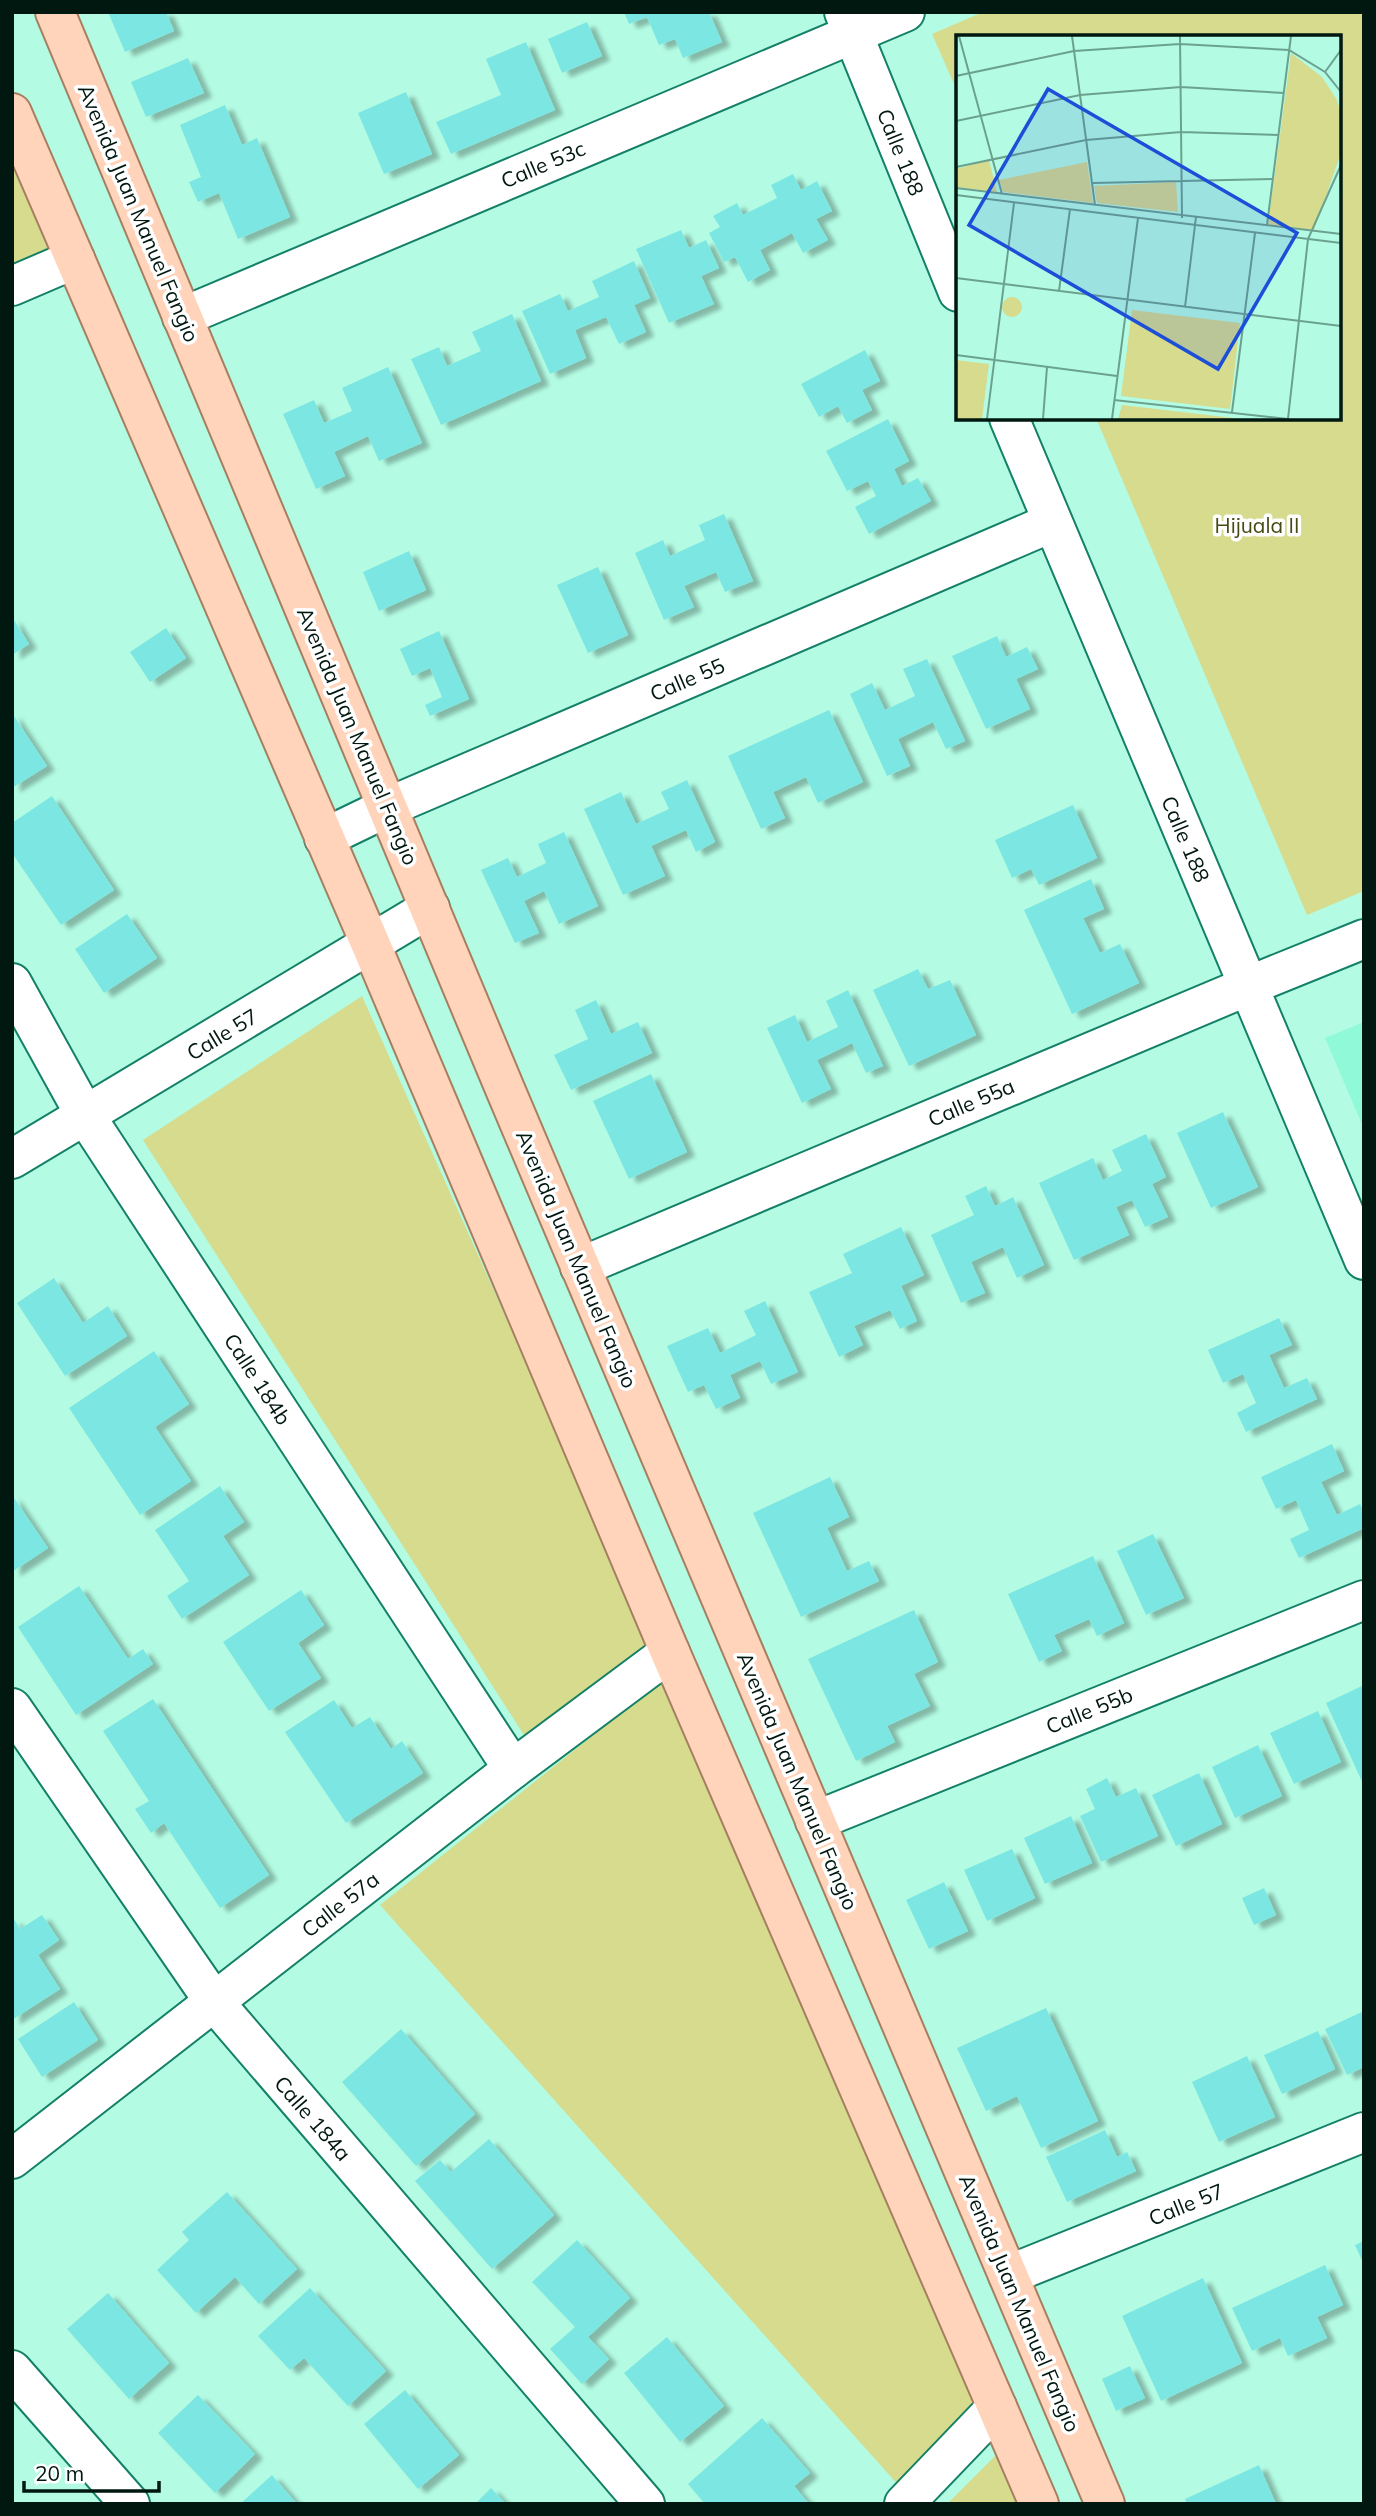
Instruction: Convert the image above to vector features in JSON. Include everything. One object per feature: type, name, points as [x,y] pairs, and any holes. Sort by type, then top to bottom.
[{"type":"main road","name":"Avenida Juan Manuel Fangio","points":[[55,12],[580,1267],[1105,2504]]},
{"type":"main road","points":[[12,113],[371,945],[670,1652],[1039,2504]]},
{"type":"street","name":"Calle 53c","points":[[182,317],[848,23],[905,12]]},
{"type":"street","name":"Calle 188","points":[[848,23],[956,287]]},
{"type":"street","points":[[12,286],[75,259]]},
{"type":"street","name":"Calle 188","points":[[1010,420],[1364,1260]]},
{"type":"street","name":"Calle 55","points":[[324,838],[388,807],[1051,523]]},
{"type":"street","name":"Calle 57","points":[[12,1159],[430,908]]},
{"type":"street","name":"Calle 55a","points":[[580,1267],[1364,939]]},
{"type":"street","name":"Calle 184b","points":[[12,983],[85,1115],[513,1769]]},
{"type":"street","name":"Calle 55b","points":[[815,1821],[1364,1600]]},
{"type":"street","name":"Calle 57a","points":[[12,2159],[513,1769],[670,1652]]},
{"type":"street","name":"Calle 184a","points":[[12,1708],[215,2003],[645,2504]]},
{"type":"street","name":"Calle 57","points":[[1008,2275],[1364,2132]]},
{"type":"street","points":[[12,2370],[130,2504]]},
{"type":"street","points":[[904,2504],[997,2407]]},
{"type":"shaded area","points":[[1364,1022],[1364,1129],[1325,1038]]},
{"type":"green space","name":"Hijuala II","points":[[983,12],[1364,12],[1364,891],[1307,915],[1097,420],[1341,420],[1341,35],[956,35],[956,88],[932,34]]},
{"type":"green space","points":[[12,132],[64,252],[12,274]]},
{"type":"green space","points":[[362,996],[654,1648],[531,1746],[143,1140]]},
{"type":"green space","points":[[666,1677],[980,2404],[900,2487],[380,1905]]},
{"type":"green space","points":[[999,2452],[1021,2504],[947,2504]]},
{"type":"building","points":[[108,12],[166,12],[174,31],[125,52]]},
{"type":"building","points":[[624,12],[709,12],[722,42],[683,58],[675,39],[659,45],[647,17],[629,24]]},
{"type":"building","points":[[587,22],[602,56],[562,73],[548,39]]},
{"type":"building","points":[[526,42],[555,110],[451,154],[436,122],[501,95],[486,59]]},
{"type":"building","points":[[188,58],[204,93],[146,117],[131,82]]},
{"type":"building","points":[[406,92],[432,154],[384,174],[358,113]]},
{"type":"building","points":[[225,105],[242,145],[257,138],[290,217],[238,239],[219,193],[198,202],[189,182],[201,177],[180,125]]},
{"type":"building","points":[[793,174],[801,190],[817,181],[832,211],[816,219],[828,240],[803,253],[792,233],[760,250],[770,270],[748,282],[735,257],[724,262],[709,233],[720,227],[713,216],[737,203],[743,215],[777,198],[771,185]]},
{"type":"building","points":[[681,230],[689,248],[706,240],[719,268],[701,276],[714,304],[669,323],[636,249]]},
{"type":"building","points":[[634,261],[650,298],[634,305],[646,332],[619,344],[606,317],[575,330],[586,358],[550,374],[522,311],[560,294],[568,311],[599,297],[592,281]]},
{"type":"building","points":[[512,314],[541,381],[441,425],[411,359],[439,347],[447,366],[481,351],[472,332]]},
{"type":"building","points":[[865,350],[880,381],[862,390],[872,410],[847,423],[838,406],[819,417],[801,384]]},
{"type":"building","points":[[388,367],[422,443],[379,461],[368,436],[334,452],[345,476],[316,489],[283,414],[314,400],[324,423],[352,411],[342,388]]},
{"type":"building","points":[[888,419],[909,461],[894,469],[902,486],[918,478],[931,501],[869,534],[855,507],[876,496],[868,481],[847,491],[826,451]]},
{"type":"building","points":[[724,514],[753,581],[725,592],[716,572],[684,586],[694,607],[664,620],[635,553],[663,540],[670,556],[705,540],[699,525]]},
{"type":"building","points":[[409,551],[426,590],[379,611],[363,572]]},
{"type":"building","points":[[598,567],[628,635],[588,653],[557,585]]},
{"type":"building","points":[[12,617],[29,644],[12,655]]},
{"type":"building","points":[[166,628],[186,658],[150,682],[130,652]]},
{"type":"building","points":[[439,631],[469,699],[430,716],[425,705],[442,697],[430,668],[412,676],[400,649]]},
{"type":"building","points":[[997,636],[1006,657],[1027,647],[1038,669],[1016,679],[1030,709],[986,729],[952,656]]},
{"type":"building","points":[[927,659],[965,741],[946,749],[933,722],[898,739],[910,766],[887,776],[850,694],[872,683],[885,710],[915,696],[903,669]]},
{"type":"building","points":[[829,710],[863,782],[818,803],[806,777],[773,792],[785,818],[761,829],[728,756]]},
{"type":"building","points":[[12,713],[47,766],[12,788]]},
{"type":"building","points":[[687,780],[715,842],[696,852],[686,830],[651,846],[665,876],[623,895],[584,809],[621,792],[636,824],[669,809],[661,792]]},
{"type":"building","points":[[52,796],[114,890],[61,925],[12,853],[12,823]]},
{"type":"building","points":[[1073,805],[1097,858],[1039,885],[1031,869],[1012,878],[995,840]]},
{"type":"building","points":[[564,832],[598,906],[559,924],[544,891],[524,901],[539,933],[515,943],[481,870],[508,858],[517,877],[546,863],[538,844]]},
{"type":"building","points":[[1091,879],[1104,909],[1083,918],[1100,953],[1120,944],[1139,983],[1072,1014],[1024,910]]},
{"type":"building","points":[[127,914],[157,958],[104,993],[75,949]]},
{"type":"building","points":[[918,969],[928,989],[950,980],[976,1035],[909,1066],[873,990]]},
{"type":"building","points":[[848,990],[883,1066],[866,1073],[852,1043],[817,1060],[831,1089],[802,1103],[767,1028],[795,1015],[807,1042],[838,1027],[826,1001]]},
{"type":"building","points":[[596,1000],[611,1034],[638,1022],[652,1053],[571,1090],[554,1055],[588,1039],[575,1010]]},
{"type":"building","points":[[651,1074],[687,1152],[629,1179],[593,1101]]},
{"type":"building","points":[[1223,1112],[1258,1187],[1211,1208],[1177,1133]]},
{"type":"building","points":[[1146,1134],[1166,1177],[1152,1184],[1168,1217],[1145,1227],[1132,1200],[1116,1207],[1129,1235],[1074,1260],[1039,1183],[1093,1158],[1103,1180],[1122,1171],[1112,1150]]},
{"type":"building","points":[[986,1186],[995,1206],[1013,1197],[1044,1265],[1017,1278],[1003,1247],[971,1262],[985,1293],[961,1303],[931,1235],[974,1215],[965,1196]]},
{"type":"building","points":[[901,1227],[924,1275],[901,1286],[917,1321],[900,1329],[890,1310],[854,1326],[863,1345],[839,1357],[809,1292],[852,1273],[843,1254]]},
{"type":"building","points":[[54,1278],[83,1323],[108,1306],[127,1336],[65,1376],[17,1303]]},
{"type":"building","points":[[765,1301],[798,1372],[771,1384],[760,1361],[730,1375],[740,1398],[716,1409],[704,1385],[688,1392],[667,1346],[708,1328],[720,1353],[756,1335],[744,1311]]},
{"type":"building","points":[[1279,1318],[1292,1345],[1269,1355],[1284,1388],[1307,1378],[1317,1399],[1246,1432],[1237,1413],[1256,1403],[1243,1374],[1223,1383],[1208,1350]]},
{"type":"building","points":[[154,1351],[189,1404],[155,1427],[191,1481],[140,1515],[69,1408]]},
{"type":"building","points":[[1332,1444],[1344,1471],[1321,1482],[1337,1515],[1360,1504],[1364,1512],[1364,1528],[1299,1558],[1290,1539],[1309,1530],[1296,1500],[1276,1509],[1261,1477]]},
{"type":"building","points":[[830,1477],[849,1517],[827,1528],[847,1571],[869,1561],[879,1581],[801,1617],[753,1513]]},
{"type":"building","points":[[220,1486],[244,1522],[223,1536],[249,1575],[182,1619],[167,1596],[189,1581],[155,1530]]},
{"type":"building","points":[[12,1495],[48,1548],[12,1572]]},
{"type":"building","points":[[1153,1534],[1184,1598],[1146,1615],[1117,1551]]},
{"type":"building","points":[[1093,1556],[1124,1623],[1097,1636],[1089,1619],[1054,1635],[1062,1651],[1039,1662],[1008,1594]]},
{"type":"building","points":[[79,1586],[128,1659],[143,1649],[153,1664],[76,1715],[18,1627]]},
{"type":"building","points":[[301,1590],[324,1625],[298,1643],[321,1678],[269,1711],[223,1642]]},
{"type":"building","points":[[914,1610],[938,1662],[914,1674],[930,1706],[887,1726],[895,1742],[856,1761],[808,1659]]},
{"type":"building","points":[[1364,1685],[1364,1786],[1326,1703]]},
{"type":"building","points":[[153,1699],[269,1875],[220,1908],[164,1823],[151,1833],[135,1809],[149,1801],[103,1731]]},
{"type":"building","points":[[334,1700],[352,1728],[370,1717],[391,1749],[402,1741],[423,1773],[346,1823],[285,1732]]},
{"type":"building","points":[[1318,1711],[1341,1762],[1294,1784],[1270,1733]]},
{"type":"building","points":[[1258,1745],[1282,1796],[1235,1818],[1212,1767]]},
{"type":"building","points":[[1199,1773],[1222,1824],[1176,1846],[1152,1795]]},
{"type":"building","points":[[1107,1778],[1116,1797],[1136,1788],[1158,1836],[1101,1862],[1080,1816],[1095,1809],[1086,1789]]},
{"type":"building","points":[[1071,1816],[1092,1863],[1045,1884],[1024,1838]]},
{"type":"building","points":[[1012,1849],[1035,1898],[987,1921],[964,1870]]},
{"type":"building","points":[[944,1882],[968,1931],[929,1949],[906,1900]]},
{"type":"building","points":[[1264,1888],[1276,1915],[1254,1925],[1242,1898]]},
{"type":"building","points":[[42,1915],[59,1940],[38,1955],[60,1989],[12,2020],[12,1920],[14,1919],[20,1929]]},
{"type":"building","points":[[74,2002],[98,2040],[42,2077],[18,2039]]},
{"type":"building","points":[[1046,2008],[1098,2121],[1041,2148],[1017,2096],[986,2111],[957,2048]]},
{"type":"building","points":[[1364,2011],[1364,2067],[1347,2075],[1325,2029]]},
{"type":"building","points":[[401,2029],[475,2114],[416,2166],[342,2082]]},
{"type":"building","points":[[1318,2031],[1335,2069],[1282,2094],[1264,2055]]},
{"type":"building","points":[[1247,2056],[1275,2117],[1219,2142],[1192,2082]]},
{"type":"building","points":[[1105,2130],[1117,2157],[1127,2152],[1136,2171],[1067,2202],[1046,2157]]},
{"type":"building","points":[[489,2139],[554,2215],[492,2269],[415,2181],[440,2160],[451,2172]]},
{"type":"building","points":[[227,2192],[297,2269],[259,2304],[235,2277],[196,2313],[157,2270],[189,2240],[182,2232]]},
{"type":"building","points":[[577,2240],[630,2298],[588,2337],[609,2359],[582,2384],[550,2349],[575,2327],[532,2282]]},
{"type":"building","points":[[1364,2241],[1364,2265],[1355,2245]]},
{"type":"building","points":[[1325,2265],[1343,2305],[1317,2317],[1327,2338],[1288,2356],[1280,2338],[1252,2351],[1232,2308]]},
{"type":"building","points":[[1203,2278],[1242,2363],[1161,2401],[1122,2316]]},
{"type":"building","points":[[310,2288],[386,2371],[348,2406],[304,2358],[290,2370],[258,2336]]},
{"type":"building","points":[[108,2293],[169,2363],[129,2399],[67,2329]]},
{"type":"building","points":[[667,2337],[724,2406],[680,2442],[624,2373]]},
{"type":"building","points":[[1130,2366],[1145,2398],[1116,2411],[1102,2379]]},
{"type":"building","points":[[405,2390],[459,2455],[418,2489],[364,2424]]},
{"type":"building","points":[[198,2395],[255,2454],[215,2493],[158,2433]]},
{"type":"building","points":[[762,2418],[810,2473],[794,2486],[809,2504],[705,2504],[688,2484]]},
{"type":"building","points":[[1259,2465],[1276,2504],[1187,2504],[1185,2499]]},
{"type":"building","points":[[272,2475],[297,2504],[240,2504]]},
{"type":"building","points":[[491,2488],[506,2504],[475,2504]]}]
